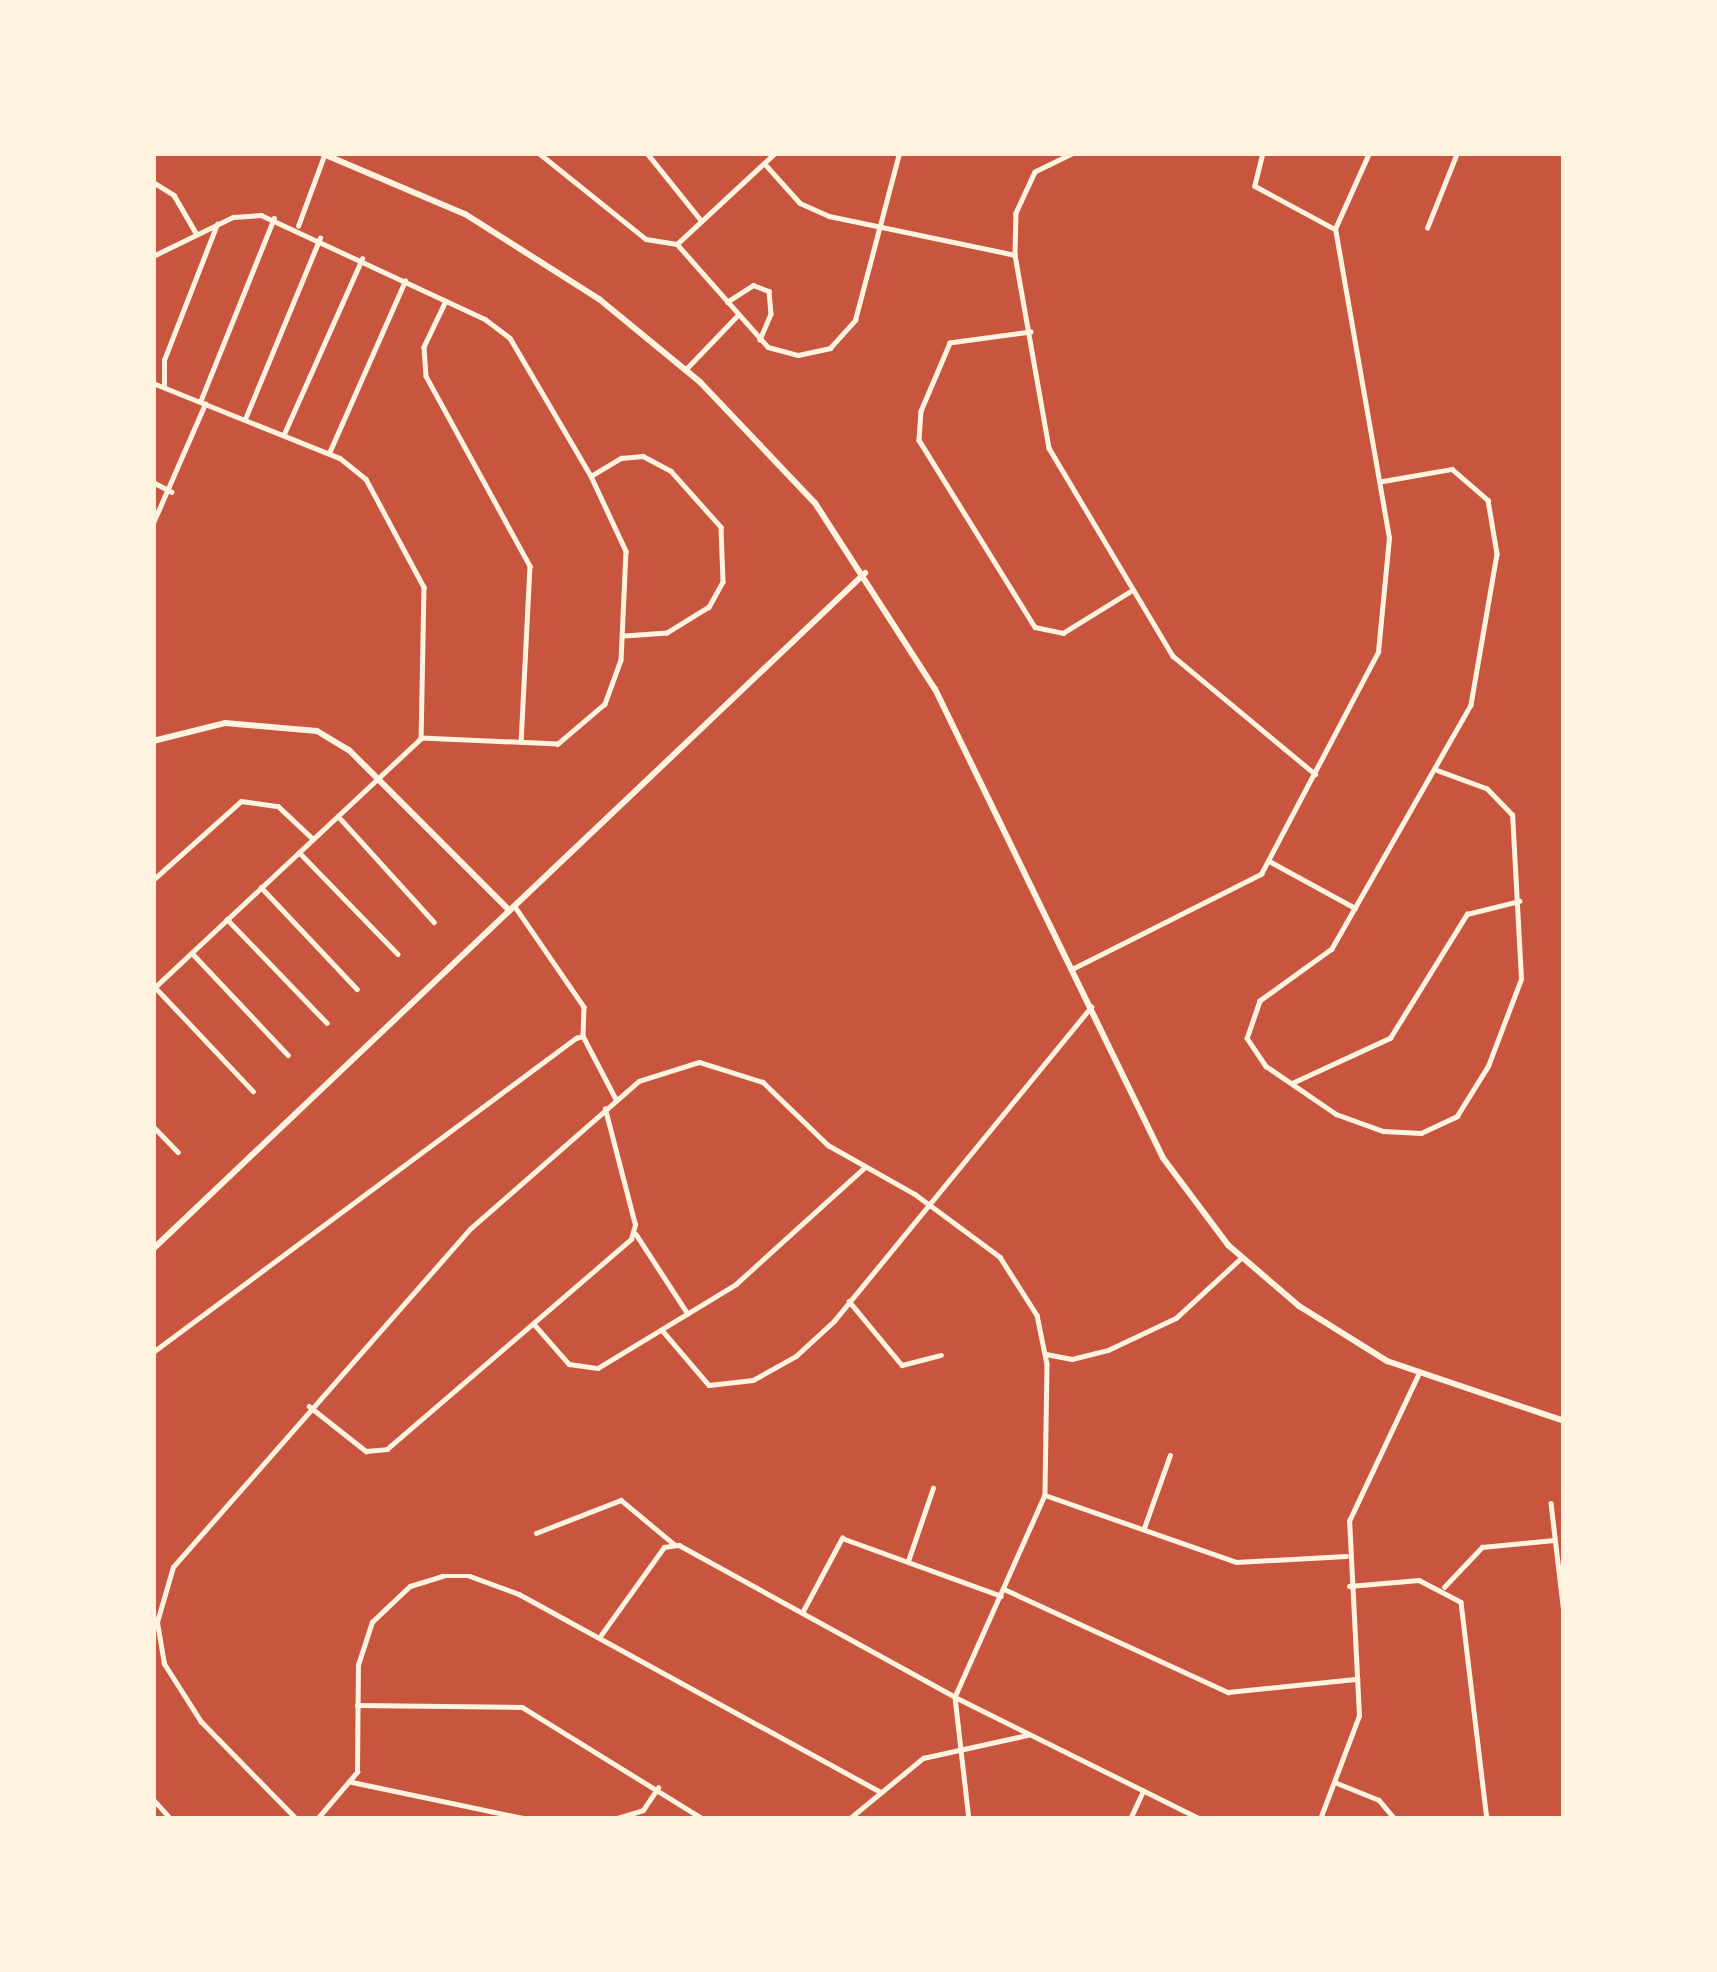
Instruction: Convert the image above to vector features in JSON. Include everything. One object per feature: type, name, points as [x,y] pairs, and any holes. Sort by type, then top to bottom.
[{"type":"street","points":[[539,153],[646,238],[677,244],[760,340],[783,353],[810,353],[844,339],[899,153]]},
{"type":"street","points":[[647,153],[700,219]]},
{"type":"street","points":[[677,244],[775,153]]},
{"type":"street","points":[[1075,153],[1029,178],[1016,212],[1015,255],[1049,448],[1130,591],[1191,675],[1316,774]]},
{"type":"street","points":[[1263,153],[1255,186],[1335,229]]},
{"type":"street","points":[[1072,968],[1229,896],[1271,862],[1384,631],[1390,573],[1383,482],[1335,229],[1370,153]]},
{"type":"street","points":[[1427,229],[1457,153]]},
{"type":"street","points":[[298,227],[323,154],[506,237],[685,370],[782,465],[865,573],[934,689],[1163,1158],[1240,1258],[1346,1339],[1418,1375],[1564,1421]]},
{"type":"street","points":[[765,164],[800,203],[879,231],[1015,255]]},
{"type":"street","points":[[153,182],[174,195],[196,233]]},
{"type":"street","points":[[153,256],[248,213],[298,227],[405,280],[510,338],[591,476],[626,551],[623,637],[613,693],[589,722],[558,744],[421,738]]},
{"type":"street","points":[[153,523],[172,492],[274,218]]},
{"type":"street","points":[[164,387],[164,360],[217,224]]},
{"type":"street","points":[[245,419],[320,238]]},
{"type":"street","points":[[284,434],[362,260]]},
{"type":"street","points":[[328,453],[405,280]]},
{"type":"street","points":[[728,302],[753,285],[769,290],[771,314],[760,340]]},
{"type":"street","points":[[446,301],[424,347],[426,376],[530,566],[520,744]]},
{"type":"street","points":[[685,370],[738,315]]},
{"type":"street","points":[[1031,332],[950,343],[927,392],[919,440],[1035,627],[1063,633],[1130,591]]},
{"type":"street","points":[[153,383],[328,453],[366,479],[424,587],[421,738],[379,783],[313,838],[154,988],[253,1091]]},
{"type":"street","points":[[591,476],[621,458],[644,456],[689,487],[722,526],[723,582],[709,607],[667,633],[623,637]]},
{"type":"street","points":[[1383,482],[1452,469],[1481,488],[1493,520],[1494,583],[1471,705],[1438,771],[1326,956],[1272,989],[1250,1017],[1253,1054],[1365,1127],[1421,1132],[1450,1123],[1513,1008],[1519,846],[1506,805],[1487,789],[1438,771]]},
{"type":"street","points":[[153,482],[172,492]]},
{"type":"street","points":[[153,1249],[865,573]]},
{"type":"street","points":[[153,742],[225,723],[289,723],[336,741],[510,907],[584,1007],[584,1036],[616,1100]]},
{"type":"street","points":[[153,880],[241,801],[278,806],[313,838]]},
{"type":"street","points":[[338,816],[434,922]]},
{"type":"street","points":[[299,852],[398,954]]},
{"type":"street","points":[[1271,862],[1355,908]]},
{"type":"street","points":[[261,887],[356,989]]},
{"type":"street","points":[[1292,1083],[1390,1038],[1467,914],[1519,901]]},
{"type":"street","points":[[227,919],[328,1023]]},
{"type":"street","points":[[192,953],[288,1055]]},
{"type":"street","points":[[662,1330],[696,1376],[723,1386],[796,1356],[849,1301],[1091,1007]]},
{"type":"street","points":[[153,1352],[584,1036]]},
{"type":"street","points":[[296,1819],[174,1684],[157,1622],[187,1545],[459,1239],[605,1109],[662,1070],[727,1065],[763,1082],[827,1145],[926,1202],[1015,1273],[1046,1354],[1046,1495],[955,1697],[955,1747],[969,1819]]},
{"type":"street","points":[[605,1109],[634,1232],[688,1314]]},
{"type":"street","points":[[153,1126],[178,1152]]},
{"type":"street","points":[[534,1324],[569,1364],[587,1371],[736,1284],[864,1168]]},
{"type":"street","points":[[309,1406],[378,1453],[534,1324],[634,1232]]},
{"type":"street","points":[[1046,1354],[1072,1359],[1108,1350],[1176,1318],[1240,1258]]},
{"type":"street","points":[[849,1301],[900,1364],[941,1355]]},
{"type":"street","points":[[1320,1819],[1358,1727],[1346,1556],[1364,1480],[1418,1375]]},
{"type":"street","points":[[1144,1528],[1170,1455]]},
{"type":"street","points":[[908,1561],[933,1488]]},
{"type":"street","points":[[1046,1495],[1236,1562],[1346,1556]]},
{"type":"street","points":[[536,1533],[621,1500],[674,1544],[955,1697],[1201,1819]]},
{"type":"street","points":[[1551,1503],[1564,1614]]},
{"type":"street","points":[[802,1611],[842,1538],[1002,1592],[1228,1692],[1358,1679]]},
{"type":"street","points":[[1444,1587],[1482,1546],[1553,1540]]},
{"type":"street","points":[[601,1635],[674,1544]]},
{"type":"street","points":[[1349,1586],[1419,1580],[1444,1587],[1464,1611],[1487,1819]]},
{"type":"street","points":[[317,1819],[352,1782],[360,1651],[372,1622],[423,1581],[488,1581],[601,1635],[880,1792]]},
{"type":"street","points":[[357,1705],[522,1707],[703,1819]]},
{"type":"street","points":[[849,1819],[923,1758],[955,1747],[1034,1735]]},
{"type":"street","points":[[352,1782],[526,1819]]},
{"type":"street","points":[[1337,1783],[1379,1800],[1395,1819]]},
{"type":"street","points":[[614,1819],[643,1810],[658,1788]]},
{"type":"street","points":[[1130,1819],[1143,1790]]},
{"type":"street","points":[[153,1799],[171,1819]]}]
